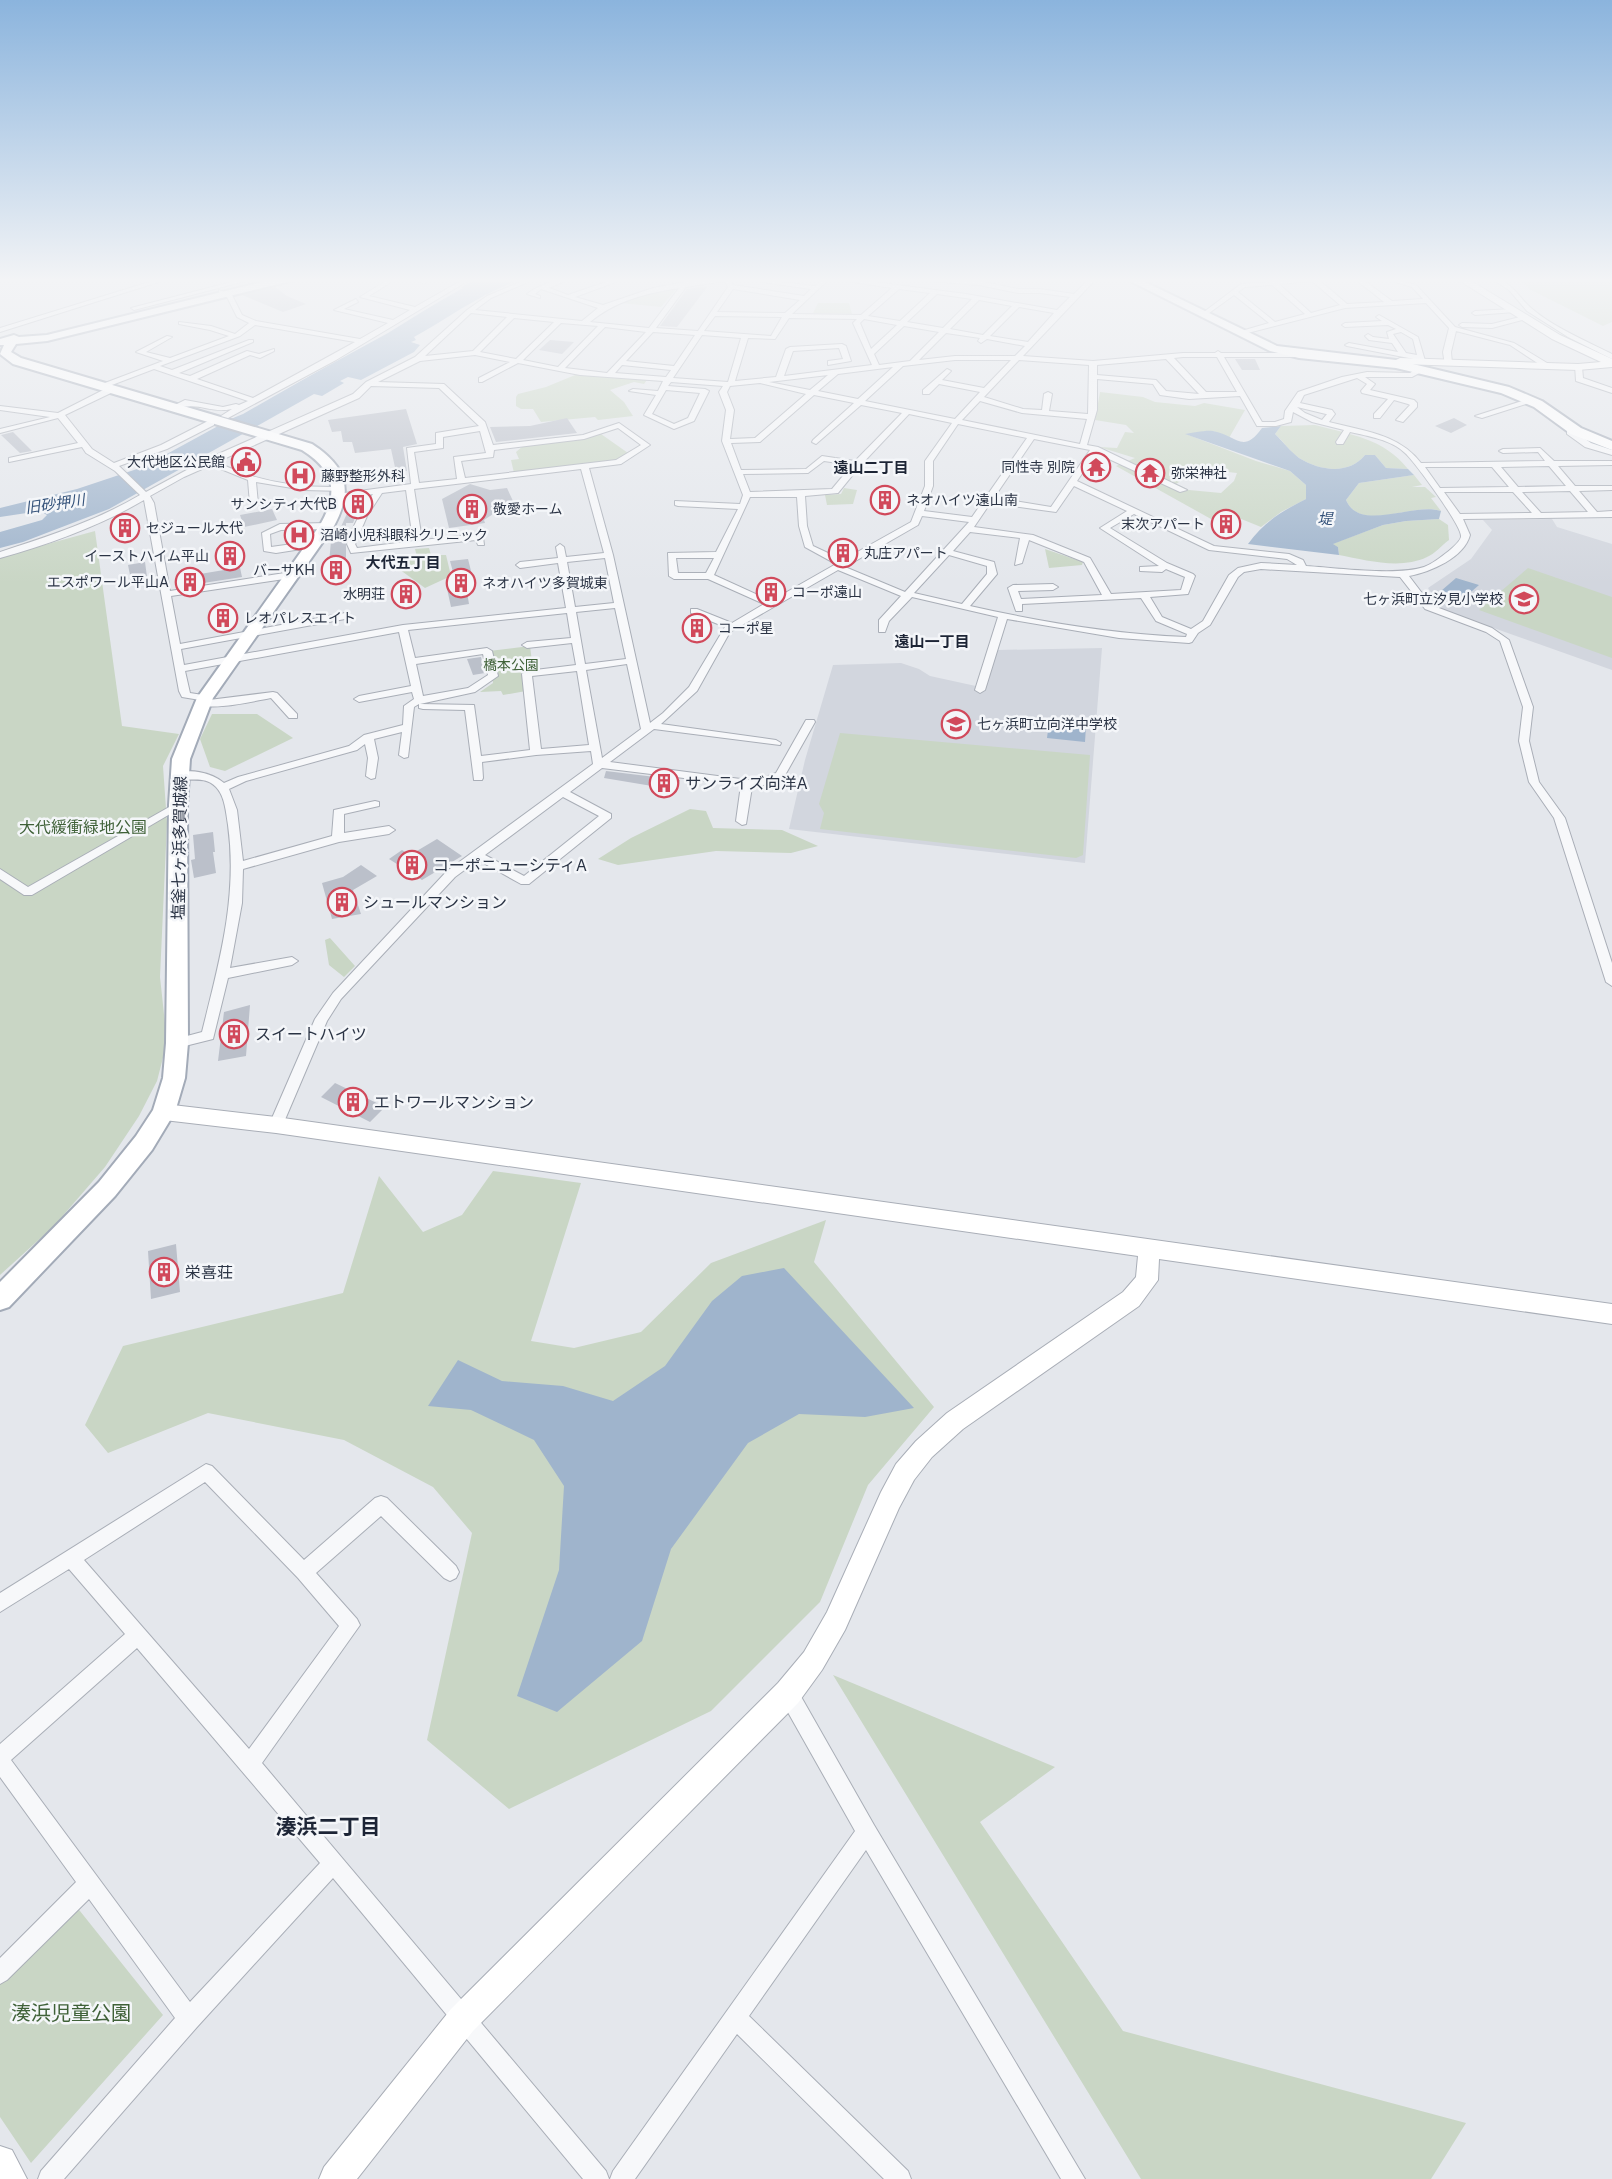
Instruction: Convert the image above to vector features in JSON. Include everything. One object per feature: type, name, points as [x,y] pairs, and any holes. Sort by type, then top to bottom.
[{"type":"main road","points":[[83,381],[298,444],[320,455],[333,470],[340,492]]},
{"type":"main road","points":[[1478,381],[1532,400],[1570,427],[1607,448]]},
{"type":"main road","name":"塩釜七ヶ浜多賀城線","points":[[0,1299],[107,1189],[144,1143],[164,1112],[174,1078],[177,1043],[178,805],[181,759],[203,701],[327,526],[338,507],[340,492]]},
{"type":"street","points":[[0,431],[61,415],[122,381]]},
{"type":"street","points":[[195,381],[253,400]]},
{"type":"street","points":[[116,467],[219,420],[290,381]]},
{"type":"street","points":[[0,555],[68,533],[123,510],[143,494],[263,433],[356,396],[375,381]]},
{"type":"street","points":[[633,391],[663,391],[705,391],[691,419],[674,427],[648,415],[663,391],[668,381]]},
{"type":"street","points":[[696,381],[730,384],[756,381],[1083,446],[1095,449],[1184,490]]},
{"type":"street","points":[[710,576],[747,495],[740,472],[726,441],[730,410],[723,392],[731,381]]},
{"type":"street","points":[[726,441],[757,440],[826,381]]},
{"type":"street","points":[[816,442],[883,381]]},
{"type":"street","points":[[926,392],[937,381],[986,391]]},
{"type":"street","points":[[276,1125],[321,1019],[337,996],[451,874],[667,715],[693,689],[726,630],[731,626],[911,527],[920,513],[929,486],[929,461],[956,422],[996,381]]},
{"type":"street","points":[[1083,446],[1091,417],[1093,381]]},
{"type":"street","points":[[1146,381],[1156,382],[1163,393],[1190,398],[1240,394]]},
{"type":"street","points":[[1191,381],[1206,395]]},
{"type":"street","points":[[1233,381],[1260,424],[1276,424],[1288,420],[1289,411],[1301,394],[1337,381]]},
{"type":"street","points":[[1366,381],[1371,384],[1365,391],[1411,402],[1414,405],[1400,420]]},
{"type":"street","points":[[1585,381],[1610,388]]},
{"type":"street","points":[[369,384],[441,386],[483,428],[490,455],[457,459],[462,481]]},
{"type":"street","points":[[1045,413],[1048,394]]},
{"type":"street","points":[[978,398],[1022,411],[1091,417]]},
{"type":"street","points":[[1377,416],[1392,398]]},
{"type":"street","points":[[1479,416],[1532,400]]},
{"type":"street","points":[[175,407],[185,402],[223,410],[235,406],[240,407]]},
{"type":"street","points":[[801,494],[803,526],[809,547],[841,565],[908,595],[1003,617],[1146,639],[1189,640],[1193,633],[1207,623],[1234,575],[1241,570],[1261,566],[1403,574],[1426,570],[1464,542],[1466,535],[1458,517],[1408,451],[1398,443],[1303,417],[1294,406]]},
{"type":"street","points":[[0,408],[61,415],[89,451],[116,467],[150,503],[186,695],[203,701],[220,703],[273,695],[293,716]]},
{"type":"street","points":[[747,495],[835,491],[857,464],[907,412]]},
{"type":"street","points":[[210,461],[252,478],[340,492],[379,492],[618,462],[646,446],[619,425],[584,436],[490,448]]},
{"type":"street","points":[[418,543],[410,450],[440,446],[439,435],[483,428]]},
{"type":"street","points":[[1340,442],[1349,428]]},
{"type":"street","points":[[882,630],[884,620],[968,529],[1032,436]]},
{"type":"street","points":[[12,460],[83,444]]},
{"type":"street","points":[[1015,504],[1053,510],[1095,449]]},
{"type":"street","points":[[1503,451],[1540,450],[1594,514]]},
{"type":"street","points":[[740,472],[808,471],[822,458],[857,464]]},
{"type":"street","points":[[1419,465],[1612,463]]},
{"type":"street","points":[[1495,465],[1538,515]]},
{"type":"street","points":[[584,466],[609,555],[631,661],[649,728]]},
{"type":"street","points":[[252,478],[254,504]]},
{"type":"street","points":[[1072,482],[1212,548],[1289,557],[1300,562],[1302,568]]},
{"type":"street","points":[[1439,490],[1612,488]]},
{"type":"street","points":[[379,492],[368,505],[355,531],[351,544],[354,550],[479,537],[481,543]]},
{"type":"street","points":[[678,503],[743,507]]},
{"type":"street","points":[[1017,602],[1144,596],[1185,591],[1190,576],[1164,566],[1104,528],[1133,511]]},
{"type":"street","points":[[920,513],[974,520]]},
{"type":"street","points":[[1458,517],[1612,514]]},
{"type":"street","points":[[314,544],[276,550],[267,549],[266,533],[280,526],[327,526]]},
{"type":"street","points":[[968,529],[1025,537],[1087,560],[1108,597]]},
{"type":"street","points":[[1018,563],[1025,537]]},
{"type":"street","points":[[560,547],[598,764]]},
{"type":"street","points":[[947,552],[991,564],[992,574],[964,608]]},
{"type":"street","points":[[520,565],[609,555]]},
{"type":"street","points":[[720,555],[672,555],[674,576],[710,576],[771,604]]},
{"type":"street","points":[[1143,569],[1164,566]]},
{"type":"street","points":[[1403,574],[1428,607],[1489,630],[1504,640],[1528,707],[1524,741],[1534,782],[1559,818],[1612,982]]},
{"type":"street","points":[[168,594],[291,575]]},
{"type":"street","points":[[1022,620],[1013,588],[1053,587]]},
{"type":"street","points":[[1144,596],[1159,619],[1193,633]]},
{"type":"street","points":[[180,669],[403,628],[619,605]]},
{"type":"street","points":[[694,611],[731,626]]},
{"type":"street","points":[[177,647],[345,616]]},
{"type":"street","points":[[980,690],[1003,617]]},
{"type":"street","points":[[403,628],[419,699]]},
{"type":"street","points":[[527,645],[576,640]]},
{"type":"street","points":[[409,706],[419,699],[471,690],[493,676],[487,651],[411,662]]},
{"type":"street","points":[[536,752],[526,674],[631,661]]},
{"type":"street","points":[[359,699],[416,688]]},
{"type":"street","points":[[404,755],[409,706]]},
{"type":"street","points":[[409,706],[470,707],[478,778]]},
{"type":"street","points":[[598,764],[758,783],[780,775],[810,722]]},
{"type":"street","points":[[223,788],[242,779],[353,748],[368,737],[408,727]]},
{"type":"street","points":[[649,728],[776,742]]},
{"type":"street","points":[[368,737],[372,758],[371,776]]},
{"type":"street","points":[[476,760],[536,752],[595,748]]},
{"type":"street","points":[[177,1043],[208,1036],[224,974],[237,904],[236,836],[230,800],[218,782],[201,776],[179,776]]},
{"type":"street","points":[[742,821],[747,782]]},
{"type":"street","points":[[477,855],[525,881],[607,816],[561,792]]},
{"type":"street","points":[[338,837],[338,812],[375,804]]},
{"type":"street","points":[[0,873],[28,892],[178,805]]},
{"type":"street","points":[[237,867],[338,837],[389,830]]},
{"type":"street","points":[[224,974],[292,962]]},
{"type":"street","points":[[164,1112],[276,1125],[1612,1314]]},
{"type":"street","points":[[336,2179],[462,2020],[788,1693],[813,1661],[836,1621],[890,1500],[924,1449],[955,1421],[1131,1299],[1147,1280],[1149,1248]]},
{"type":"street","points":[[0,1603],[206,1472],[304,1572],[351,1625],[250,1764]]},
{"type":"street","points":[[304,1572],[381,1504],[450,1572]]},
{"type":"street","points":[[70,1557],[250,1764],[462,2020],[598,2179]]},
{"type":"street","points":[[137,1636],[0,1759],[189,2019]]},
{"type":"street","points":[[788,1693],[867,1832],[1074,2179]]},
{"type":"street","points":[[621,2179],[867,1832]]},
{"type":"street","points":[[49,2179],[189,2019],[333,1863]]},
{"type":"street","points":[[0,1973],[89,1884]]},
{"type":"street","points":[[736,2018],[900,2179]]},
{"type":"street","points":[[0,2162],[10,2179]]},
{"type":"shaded area","name":"七ヶ浜町立汐見小学校","points":[[1552,519],[1557,527],[1612,544],[1612,670],[1443,610],[1428,588],[1471,559],[1492,530],[1483,520]]},
{"type":"shaded area","name":"七ヶ浜町立向洋中学校","points":[[1102,648],[1085,863],[789,829],[805,760],[833,665],[901,663],[919,669],[930,676],[985,688],[998,650]]},
{"type":"green space","points":[[561,381],[646,381],[644,384],[634,382],[610,390],[624,402],[633,416],[598,420],[595,417],[541,422],[533,409],[521,409],[516,406],[518,394]]},
{"type":"green space","points":[[1100,392],[1143,397],[1155,402],[1195,406],[1204,403],[1245,410],[1229,438],[1213,431],[1186,434],[1256,461],[1290,471],[1306,485],[1306,499],[1281,512],[1261,527],[1229,514],[1211,519],[1116,466],[1135,458],[1099,447],[1117,448],[1125,432],[1134,433],[1126,425],[1095,420]],"holes":[[[1193,468],[1237,473],[1234,481],[1221,493],[1189,490],[1176,484],[1182,480],[1185,472]]]},
{"type":"green space","points":[[1315,425],[1354,435],[1377,444],[1388,450],[1408,469],[1386,468],[1375,455],[1365,455],[1351,466],[1343,468],[1316,466],[1296,456],[1275,434],[1281,426]]},
{"type":"green space","points":[[601,434],[628,453],[615,460],[514,473],[511,460],[519,459],[516,452],[523,446]]},
{"type":"green space","points":[[1414,475],[1422,485],[1412,487],[1425,487],[1436,497],[1431,498],[1441,511],[1429,509],[1389,515],[1363,515],[1353,510],[1346,500],[1359,483]]},
{"type":"green space","points":[[844,488],[857,490],[853,504],[827,505],[825,495],[841,494]]},
{"type":"green space","points":[[1439,519],[1448,525],[1449,540],[1433,554],[1417,561],[1383,563],[1339,555],[1338,547],[1332,544],[1383,525]]},
{"type":"green space","name":"大代緩衝緑地公園","points":[[95,531],[122,726],[179,734],[163,766],[167,823],[160,977],[167,1042],[157,1081],[139,1116],[105,1167],[54,1226],[0,1275],[0,557]]},
{"type":"green space","points":[[429,548],[431,555],[446,555],[451,576],[425,588],[392,564],[392,561],[417,557],[415,549]]},
{"type":"green space","points":[[1045,549],[1083,562],[1082,565],[1049,568]]},
{"type":"green space","points":[[1528,568],[1612,597],[1612,658],[1479,610]]},
{"type":"green space","name":"橋本公園","points":[[530,646],[533,670],[526,671],[526,691],[503,695],[501,691],[480,692],[493,683],[489,651]]},
{"type":"green space","points":[[212,714],[257,714],[293,738],[225,771],[210,767],[200,739]]},
{"type":"green space","points":[[840,733],[1090,755],[1083,855],[1076,858],[820,829],[824,813],[819,804]]},
{"type":"green space","points":[[690,809],[706,811],[713,828],[782,830],[818,846],[791,853],[716,851],[618,865],[598,859],[631,838]]},
{"type":"green space","points":[[330,938],[355,966],[344,977],[329,965],[325,940]]},
{"type":"green space","points":[[493,1171],[581,1183],[531,1341],[574,1348],[641,1332],[711,1263],[826,1220],[814,1262],[934,1407],[868,1485],[820,1602],[711,1711],[509,1809],[427,1740],[472,1533],[433,1487],[344,1440],[208,1413],[108,1453],[85,1425],[123,1346],[343,1293],[379,1176],[423,1232],[462,1215]]},
{"type":"green space","points":[[833,1675],[1055,1767],[980,1822],[1123,2031],[1466,2123],[1431,2179],[1141,2179]]},
{"type":"green space","name":"湊浜児童公園","points":[[76,1906],[163,2015],[31,2163],[0,2117],[0,1983]]},
{"type":"water","name":"旧砂押川","points":[[301,381],[341,381],[344,383],[322,396],[314,394],[109,509],[23,542],[0,548],[0,532],[42,520],[47,515],[40,511],[0,517],[0,508],[77,489],[143,467]]},
{"type":"water","name":"堤","points":[[1281,426],[1275,434],[1299,458],[1316,466],[1343,468],[1351,466],[1365,455],[1375,455],[1386,468],[1408,469],[1414,475],[1359,483],[1346,500],[1353,510],[1375,516],[1429,509],[1441,511],[1439,519],[1383,525],[1333,544],[1338,547],[1339,555],[1248,544],[1260,529],[1274,518],[1306,499],[1306,485],[1290,471],[1185,434],[1213,431],[1244,442],[1250,440],[1262,428]]},
{"type":"water","points":[[1456,578],[1479,585],[1464,598],[1441,591]]},
{"type":"water","points":[[1049,722],[1086,726],[1085,742],[1047,738]]},
{"type":"water","points":[[784,1268],[914,1408],[865,1417],[799,1414],[748,1443],[671,1549],[642,1641],[557,1712],[517,1696],[559,1570],[564,1486],[534,1440],[471,1410],[428,1406],[458,1360],[502,1381],[563,1386],[613,1401],[665,1366],[712,1301],[742,1276]]},
{"type":"pier","points":[[293,381],[301,381],[243,414],[233,418],[228,415]]},
{"type":"building","points":[[406,409],[417,444],[403,447],[407,471],[396,472],[391,449],[355,453],[352,442],[343,442],[341,431],[332,432],[328,420]]},
{"type":"building","points":[[567,418],[577,433],[496,442],[490,427],[530,426]]},
{"type":"building","points":[[1454,418],[1467,425],[1451,433],[1435,426]]},
{"type":"building","points":[[13,432],[32,451],[20,453],[1,435]]},
{"type":"building","name":"敬愛ホーム","points":[[470,484],[490,490],[507,488],[513,501],[484,520],[485,523],[449,528],[442,499]]},
{"type":"building","points":[[363,498],[353,523],[346,523],[346,571],[328,574],[331,541],[335,540],[356,499]]},
{"type":"building","points":[[272,509],[277,520],[244,527],[240,515]]},
{"type":"building","points":[[235,544],[242,577],[184,586],[182,577],[224,570],[220,546]]},
{"type":"building","name":"ネオハイツ多賀城東","points":[[468,559],[473,579],[470,580],[467,592],[469,604],[451,607],[446,584],[456,583],[450,561]]},
{"type":"building","points":[[145,562],[147,577],[131,580],[128,565]]},
{"type":"building","points":[[481,657],[485,673],[473,675],[467,659]]},
{"type":"building","points":[[606,771],[680,780],[676,790],[604,778]]},
{"type":"building","points":[[213,832],[216,873],[194,878],[191,860],[195,859],[193,835]]},
{"type":"building","points":[[437,839],[462,856],[422,880],[389,859],[402,850],[410,855]]},
{"type":"building","name":"シュールマンション","points":[[361,865],[377,876],[353,890],[361,914],[332,919],[322,883],[343,877]]},
{"type":"building","name":"スイートハイツ","points":[[250,1005],[246,1056],[218,1061],[224,1012]]},
{"type":"building","name":"エトワールマンション","points":[[335,1083],[385,1107],[370,1122],[321,1097]]},
{"type":"building","name":"栄喜荘","points":[[176,1244],[180,1292],[151,1299],[148,1251]]},
{"type":"place","name":"大代地区公民館","points":[[246,462]]},
{"type":"place","name":"同性寺 別院","points":[[1096,467]]},
{"type":"place","name":"弥栄神社","points":[[1150,473]]},
{"type":"place","name":"藤野整形外科","points":[[300,476]]},
{"type":"place","name":"ネオハイツ遠山南","points":[[885,500]]},
{"type":"place","name":"サンシティ大代B","points":[[358,504]]},
{"type":"place","name":"敬愛ホーム","points":[[472,509]]},
{"type":"place","name":"末次アパート","points":[[1226,524]]},
{"type":"place","name":"セジュール大代","points":[[125,528]]},
{"type":"place","name":"沼崎小児科眼科クリニック","points":[[299,535]]},
{"type":"place","name":"丸庄アパート","points":[[843,553]]},
{"type":"place","name":"イーストハイム平山","points":[[230,556]]},
{"type":"place","name":"バーサKH","points":[[336,570]]},
{"type":"place","name":"エスポワール平山A","points":[[190,582]]},
{"type":"place","name":"ネオハイツ多賀城東","points":[[461,583]]},
{"type":"place","name":"コーポ遠山","points":[[771,592]]},
{"type":"place","name":"水明荘","points":[[406,594]]},
{"type":"place","name":"七ヶ浜町立汐見小学校","points":[[1524,599]]},
{"type":"place","name":"レオパレスエイト","points":[[223,618]]},
{"type":"place","name":"コーポ星","points":[[697,628]]},
{"type":"place","name":"七ヶ浜町立向洋中学校","points":[[956,724]]},
{"type":"place","name":"サンライズ向洋A","points":[[664,783]]},
{"type":"place","name":"コーポニューシティA","points":[[412,865]]},
{"type":"place","name":"シュールマンション","points":[[342,902]]},
{"type":"place","name":"スイートハイツ","points":[[234,1034]]},
{"type":"place","name":"エトワールマンション","points":[[353,1102]]},
{"type":"place","name":"栄喜荘","points":[[164,1272]]},
{"type":"district","name":"遠山二丁目","points":[[871,468]]},
{"type":"district","name":"大代五丁目","points":[[403,563]]},
{"type":"district","name":"遠山一丁目","points":[[932,642]]},
{"type":"district","name":"湊浜二丁目","points":[[328,1827]]}]
